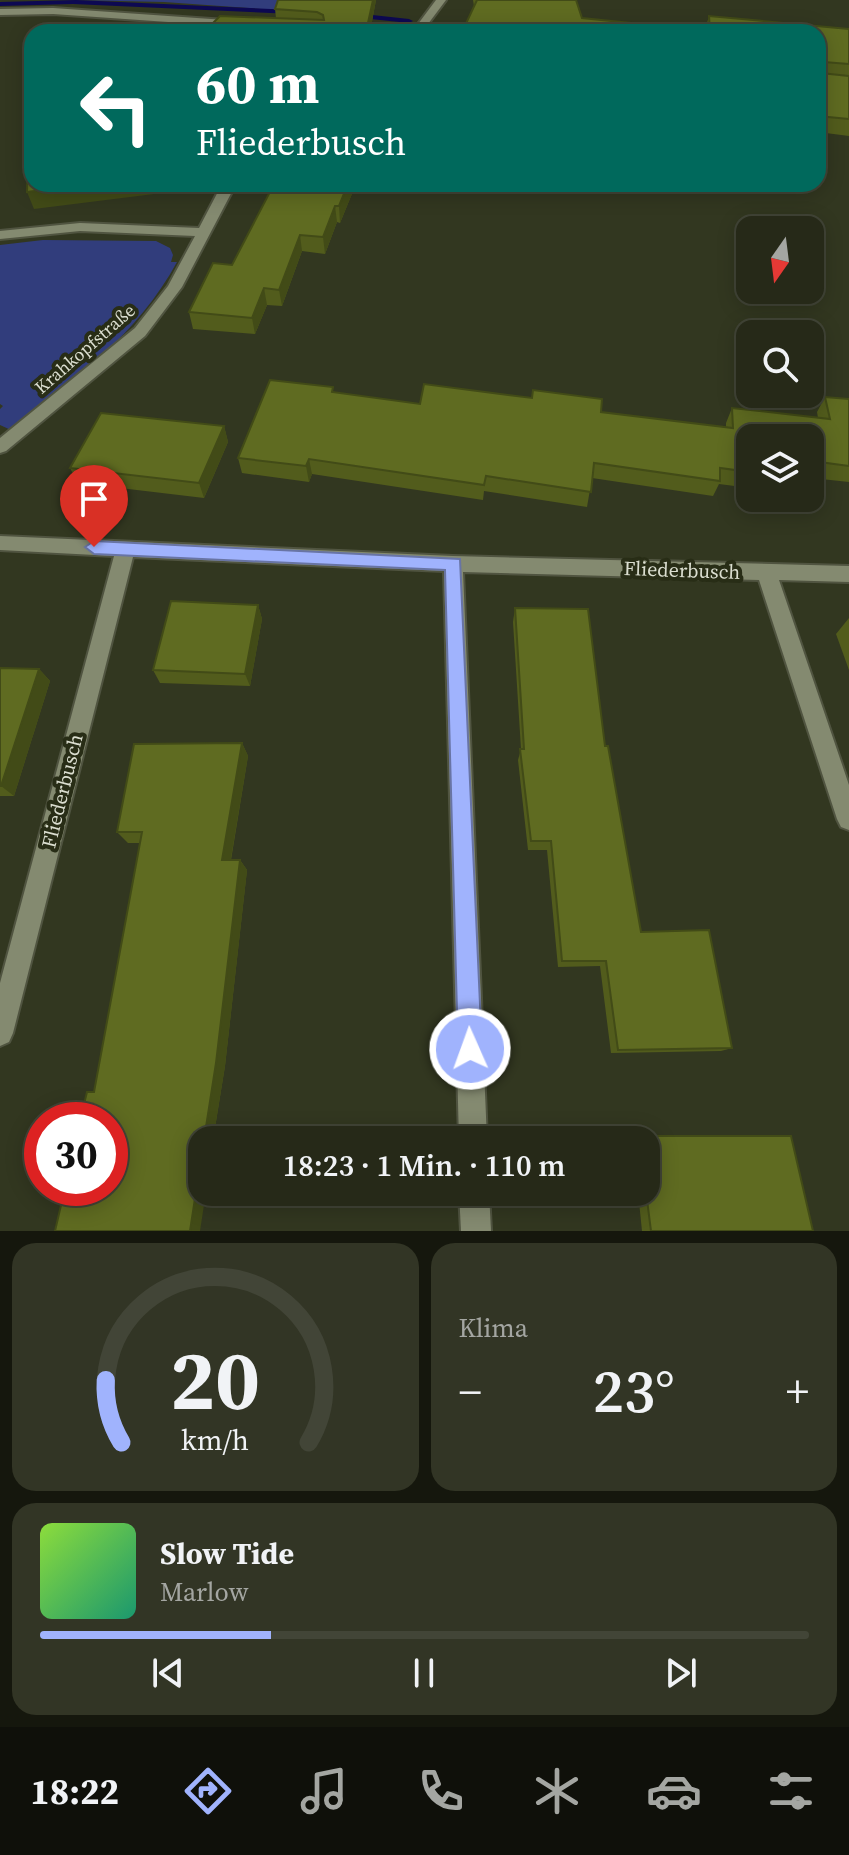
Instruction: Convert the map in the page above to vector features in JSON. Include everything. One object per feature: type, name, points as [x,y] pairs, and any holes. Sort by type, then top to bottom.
[{"type":"street","points":[[423,24],[441,0]]},
{"type":"street","points":[[0,12],[53,11],[232,24]]},
{"type":"street","name":"Krahkopfstraße","points":[[0,447],[140,332],[175,287],[224,192]]},
{"type":"street","points":[[0,235],[80,227],[202,232]]},
{"type":"street","name":"Fliederbusch","points":[[0,543],[453,564],[849,574]]},
{"type":"street","name":"Fliederbusch","points":[[0,1033],[125,549]]},
{"type":"street","points":[[453,564],[473,1126]]},
{"type":"street","name":"Fliederbusch","points":[[767,573],[849,819]]},
{"type":"street","points":[[475,1206],[476,1231]]},
{"type":"shaded area","points":[[75,0],[307,0],[303,12],[164,2]]},
{"type":"shaded area","points":[[43,240],[156,241],[170,248],[173,255],[171,262],[177,262],[144,311],[104,354],[13,431],[0,425],[0,409],[3,406],[0,404],[0,245]]},
{"type":"building","points":[[278,0],[373,0],[368,24],[212,24],[220,16],[324,20],[323,15],[317,12],[275,9]]},
{"type":"building","points":[[477,0],[576,0],[582,18],[641,24],[466,24]]},
{"type":"building","points":[[709,16],[795,24],[710,24]]},
{"type":"building","points":[[826,27],[849,29],[849,64],[826,62]]},
{"type":"building","points":[[826,74],[849,76],[849,119],[826,117]]},
{"type":"building","points":[[270,192],[345,192],[339,206],[335,206],[323,237],[300,235],[279,290],[264,288],[252,318],[189,312],[213,263],[232,265]]},
{"type":"building","points":[[270,380],[333,387],[332,392],[420,404],[424,384],[532,398],[533,390],[602,399],[601,412],[733,428],[732,408],[830,419],[825,397],[849,399],[849,466],[824,463],[824,424],[736,424],[736,470],[720,468],[720,481],[594,463],[591,492],[486,476],[484,485],[309,459],[306,466],[238,458]]},
{"type":"building","points":[[101,413],[224,426],[199,483],[70,468]]},
{"type":"building","points":[[171,601],[258,605],[245,674],[153,670]]},
{"type":"building","points":[[515,608],[588,609],[605,746],[608,746],[641,932],[709,930],[732,1048],[618,1050],[606,961],[562,961],[551,841],[531,841],[520,749],[524,749]]},
{"type":"building","points":[[0,668],[39,669],[1,786],[0,786]]},
{"type":"building","points":[[242,743],[222,860],[240,860],[216,1063],[206,1126],[188,1126],[188,1206],[194,1206],[190,1231],[55,1231],[61,1206],[128,1206],[128,1102],[84,1102],[87,1092],[94,1092],[142,832],[117,832],[134,744]]},
{"type":"building","points":[[660,1136],[791,1136],[813,1231],[651,1231],[648,1206],[660,1206]]},
{"type":"waterway","points":[[0,4],[73,2],[293,12]]},
{"type":"waterway","points":[[354,15],[409,21]]},
{"type":"route","points":[[94,547],[453,564],[470,1049]]}]
